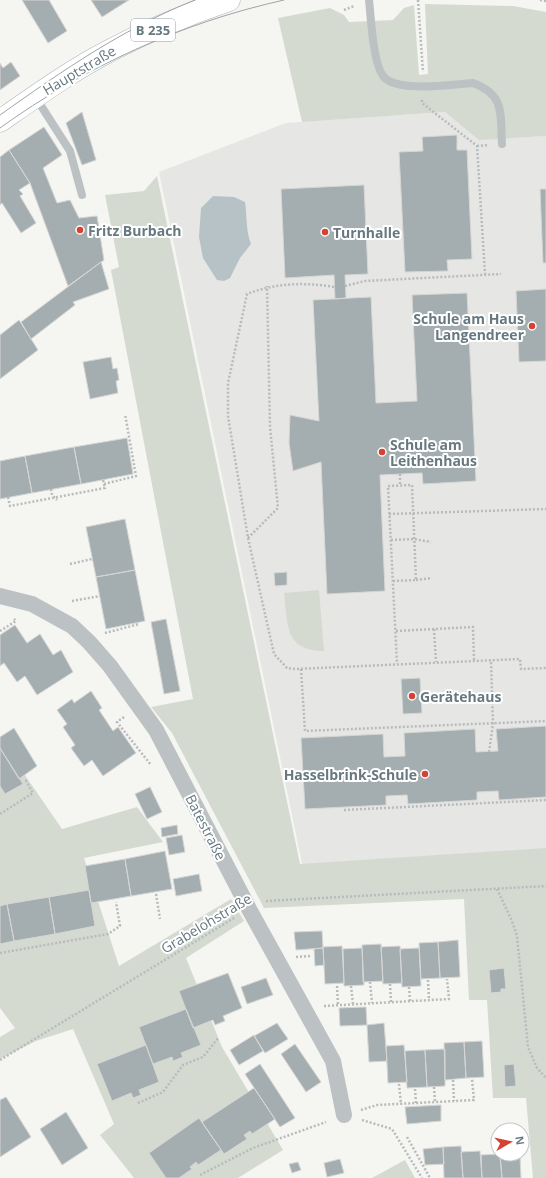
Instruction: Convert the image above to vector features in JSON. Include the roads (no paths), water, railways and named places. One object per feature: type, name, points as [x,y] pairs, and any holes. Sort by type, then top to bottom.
[{"type":"main road","name":"Hauptstraße","points":[[0,121],[98,57],[189,14],[229,0]]},
{"type":"street","name":"Batestraße","points":[[0,596],[32,604],[55,615],[72,626],[89,642],[133,696],[156,730],[249,909],[333,1061],[344,1115]]},
{"type":"lane","points":[[369,0],[378,67],[384,78],[393,84],[421,86],[473,83],[482,86],[492,93],[500,104],[502,144]]},
{"type":"lane","points":[[35,97],[70,151],[82,195]]},
{"type":"tram line","points":[[0,115],[47,82],[118,37],[169,11],[195,0]]},
{"type":"tram line","points":[[0,128],[66,85],[100,66],[136,49],[208,21],[284,0]]},
{"type":"place","name":"Fritz Burbach","points":[[80,230]]},
{"type":"place","name":"Turnhalle","points":[[325,232]]},
{"type":"place","name":"Schule am Haus Langendreer","points":[[532,326]]},
{"type":"place","name":"Schule am Leithenhaus","points":[[382,452]]},
{"type":"place","name":"Gerätehaus","points":[[412,696]]},
{"type":"place","name":"Hasselbrink-Schule","points":[[425,774]]}]
